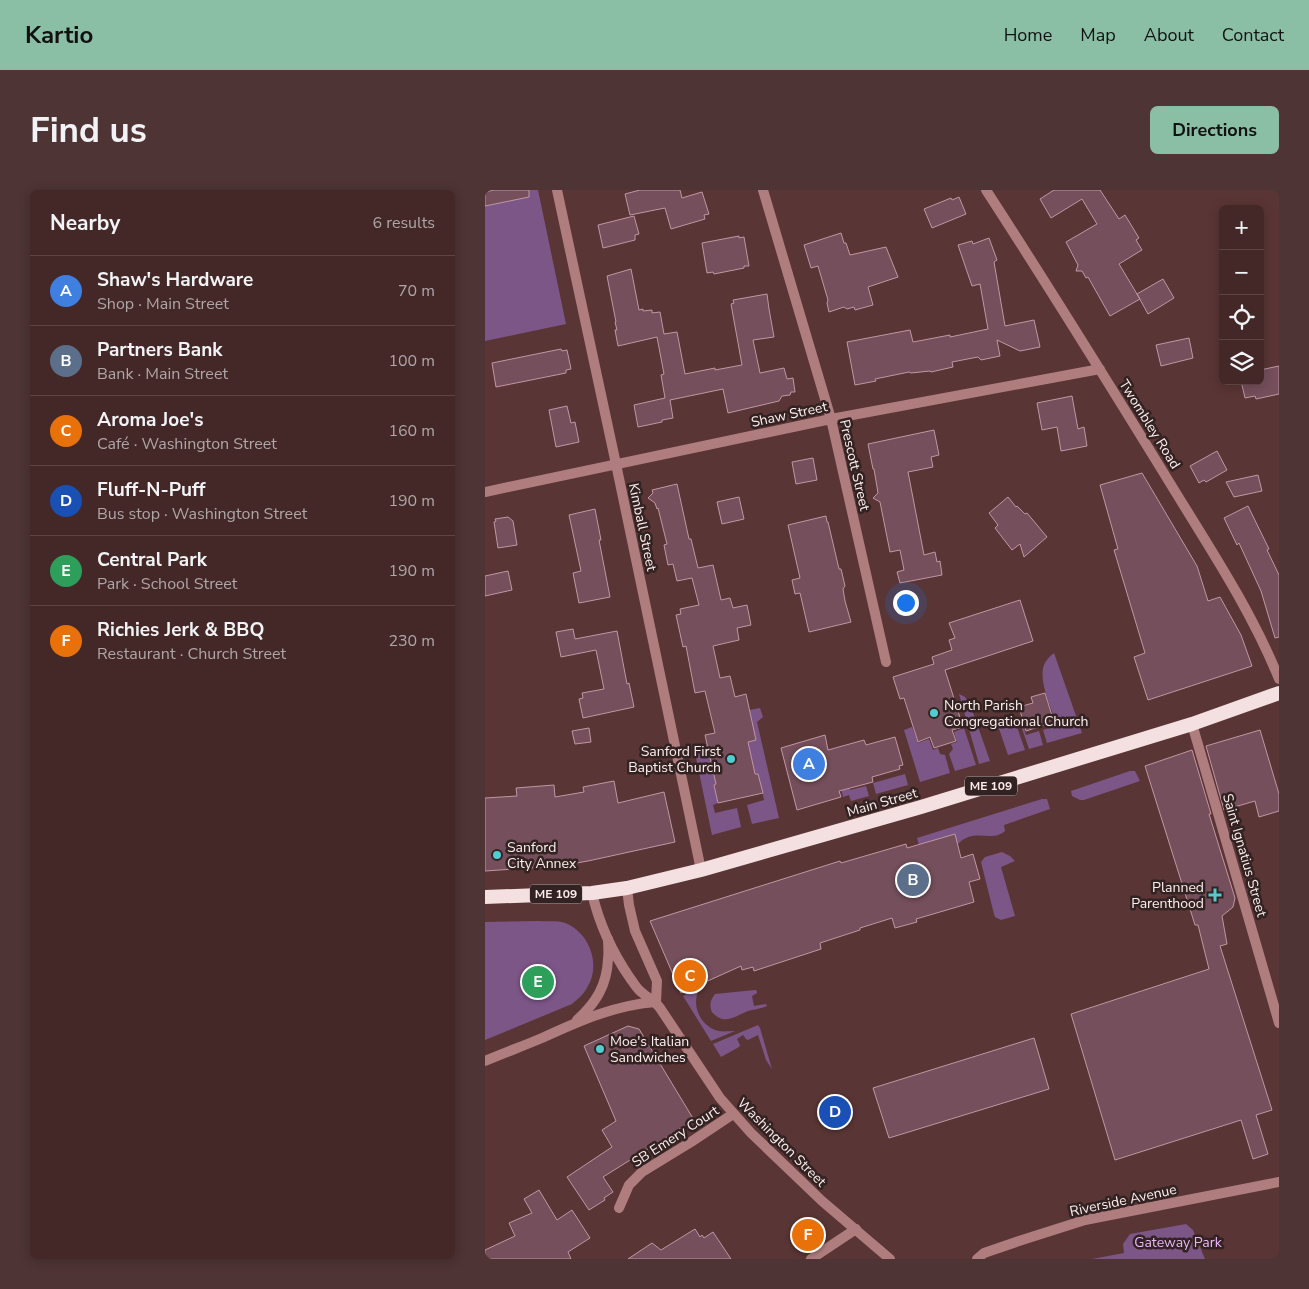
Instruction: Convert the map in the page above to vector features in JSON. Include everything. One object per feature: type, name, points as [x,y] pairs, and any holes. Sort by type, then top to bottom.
[{"type":"highway","name":"Main Street","points":[[485,897],[592,893],[627,888],[701,870],[921,807],[1192,724],[1279,693]]},
{"type":"street","name":"Kimball Street","points":[[557,190],[701,870]]},
{"type":"street","name":"Prescott Street","points":[[763,190],[831,419],[886,662]]},
{"type":"street","name":"Twombley Road","points":[[985,190],[1100,369],[1230,582],[1272,661],[1279,679]]},
{"type":"street","name":"Shaw Street","points":[[485,492],[831,419],[1100,369]]},
{"type":"street","name":"Saint Ignatius Street","points":[[1192,724],[1279,1022]]},
{"type":"street","points":[[485,1061],[573,1024],[620,1007],[656,1002],[657,981],[635,931],[627,888]]},
{"type":"street","name":"Washington Street","points":[[592,893],[607,939],[624,969],[639,990],[656,1002],[720,1098],[733,1114],[822,1201],[890,1259]]},
{"type":"street","points":[[573,1024],[589,1009],[603,984],[609,956],[607,939]]},
{"type":"street","name":"SB Emery Court","points":[[619,1208],[629,1185],[642,1172],[733,1114]]},
{"type":"street","name":"Riverside Avenue","points":[[977,1259],[984,1253],[1085,1220],[1279,1182]]},
{"type":"street","points":[[811,1259],[856,1229]]},
{"type":"green space","points":[[485,190],[538,190],[566,324],[485,341]]},
{"type":"green space","points":[[1054,653],[1082,733],[1047,743],[1043,730],[1057,725],[1044,687],[1043,672],[1044,665]]},
{"type":"green space","points":[[959,694],[965,697],[970,704],[990,761],[979,764]]},
{"type":"green space","points":[[760,708],[763,717],[757,722],[779,818],[752,824],[747,805],[764,800],[758,774],[755,774],[748,742],[756,740],[749,710]]},
{"type":"green space","points":[[1006,717],[1009,726],[1016,724],[1025,750],[1008,755],[996,720]]},
{"type":"green space","points":[[1022,722],[1026,735],[1039,731],[1043,745],[1029,749],[1020,723]]},
{"type":"green space","points":[[912,727],[918,743],[929,739],[933,750],[938,748],[940,754],[945,755],[950,773],[920,782],[904,730]]},
{"type":"green space","points":[[964,728],[976,765],[955,771],[949,754],[953,749],[951,744],[957,742],[954,732]]},
{"type":"green space","points":[[707,745],[716,784],[714,785],[718,803],[713,805],[715,813],[737,808],[741,827],[712,835],[694,748]]},
{"type":"green space","points":[[1135,771],[1140,781],[1084,800],[1072,796],[1071,791]]},
{"type":"green space","points":[[905,774],[908,785],[876,794],[873,783]]},
{"type":"green space","points":[[849,786],[850,790],[866,786],[869,796],[851,801],[849,795],[843,797],[841,788]]},
{"type":"green space","points":[[1047,799],[1050,809],[1004,825],[1005,831],[1000,834],[994,836],[970,836],[958,844],[919,845],[917,838]]},
{"type":"green space","points":[[1002,852],[1015,861],[1001,867],[1015,916],[1001,920],[995,917],[981,862],[985,857]]},
{"type":"green space","points":[[538,921],[565,923],[581,934],[593,959],[592,977],[588,986],[583,994],[572,1004],[485,1040],[485,922]]},
{"type":"green space","points":[[700,988],[696,1001],[702,1020],[712,1029],[735,1031],[711,1041],[683,996]]},
{"type":"green space","points":[[755,990],[757,993],[752,996],[754,1006],[766,1004],[767,1006],[727,1019],[719,1018],[711,1011],[710,1007],[715,994]]},
{"type":"green space","points":[[758,1025],[772,1069],[766,1060],[758,1035],[748,1040],[743,1035],[737,1039],[739,1047],[721,1057],[713,1044]]},
{"type":"green space","name":"Gateway Park","points":[[1186,1224],[1193,1230],[1205,1259],[1092,1259],[1124,1253],[1123,1244],[1130,1234]]},
{"type":"building","points":[[494,190],[529,190],[529,197],[485,206],[485,192]]},
{"type":"building","points":[[640,190],[680,190],[682,198],[702,192],[709,214],[704,215],[705,219],[671,229],[665,208],[630,215],[625,194]]},
{"type":"building","points":[[1054,190],[1100,190],[1119,219],[1125,215],[1139,238],[1136,240],[1142,250],[1119,264],[1140,299],[1110,316],[1088,277],[1086,278],[1082,271],[1076,271],[1078,265],[1066,242],[1097,224],[1082,199],[1051,218],[1040,199]]},
{"type":"building","points":[[959,197],[966,214],[932,228],[924,209],[951,198],[952,200]]},
{"type":"building","points":[[634,216],[639,234],[635,235],[635,240],[603,248],[598,225]]},
{"type":"building","points":[[841,233],[850,255],[886,247],[898,277],[868,287],[873,305],[855,310],[854,307],[847,309],[844,307],[829,312],[828,300],[818,266],[811,268],[804,245]]},
{"type":"building","points":[[739,236],[739,238],[744,237],[749,266],[714,274],[713,272],[707,273],[702,243]]},
{"type":"building","points":[[989,238],[997,260],[994,262],[1005,326],[1034,320],[1040,347],[1020,351],[997,340],[1000,356],[981,360],[978,357],[952,362],[953,367],[931,372],[909,372],[855,385],[847,342],[910,330],[913,342],[988,329],[980,284],[972,286],[958,245],[972,241],[973,244]]},
{"type":"building","points":[[631,269],[639,310],[652,310],[652,313],[660,312],[664,334],[677,332],[685,374],[742,365],[731,304],[734,303],[733,300],[767,294],[774,337],[753,340],[760,373],[784,368],[787,379],[793,378],[795,392],[782,396],[779,401],[728,413],[723,389],[670,400],[673,418],[638,427],[634,405],[665,398],[661,375],[664,374],[657,337],[618,346],[615,330],[617,330],[616,322],[607,276]]},
{"type":"building","points":[[1163,279],[1174,298],[1148,314],[1137,294]]},
{"type":"building","points":[[1189,338],[1193,358],[1161,366],[1156,345]]},
{"type":"building","points":[[561,349],[562,351],[567,350],[571,369],[566,370],[566,373],[496,387],[492,363]]},
{"type":"building","points":[[1279,366],[1279,394],[1256,399],[1255,396],[1245,398],[1242,385],[1264,385],[1264,369]]},
{"type":"building","points":[[1072,396],[1078,429],[1084,427],[1087,446],[1061,451],[1057,427],[1042,430],[1037,403]]},
{"type":"building","points":[[567,406],[571,423],[575,422],[579,442],[556,447],[549,410]]},
{"type":"building","points":[[934,430],[939,455],[931,457],[933,467],[908,472],[924,555],[935,552],[937,562],[940,561],[942,575],[900,583],[897,572],[904,570],[900,550],[890,552],[880,502],[873,498],[878,493],[868,444]]},
{"type":"building","points":[[1217,451],[1227,470],[1206,482],[1204,480],[1199,483],[1190,466]]},
{"type":"building","points":[[813,458],[817,480],[796,484],[792,462]]},
{"type":"building","points":[[1142,473],[1197,566],[1208,601],[1220,597],[1241,635],[1252,666],[1148,700],[1134,657],[1145,653],[1114,550],[1118,549],[1100,485]]},
{"type":"building","points":[[1258,475],[1262,491],[1234,497],[1226,482]]},
{"type":"building","points":[[677,484],[689,539],[691,539],[698,568],[713,565],[721,600],[730,598],[733,608],[747,605],[751,625],[737,628],[739,640],[713,646],[720,678],[730,676],[735,697],[746,694],[756,740],[748,742],[755,774],[758,774],[763,793],[718,803],[714,785],[716,784],[705,735],[715,733],[705,691],[695,693],[686,646],[683,647],[676,615],[681,614],[680,609],[699,605],[692,578],[677,581],[673,564],[668,565],[664,545],[667,544],[658,508],[648,498],[653,493],[652,490]]},
{"type":"building","points":[[739,497],[744,519],[722,524],[717,502]]},
{"type":"building","points":[[1008,497],[1016,507],[1025,514],[1027,513],[1047,537],[1024,557],[1020,544],[1012,550],[995,528],[998,525],[989,513]]},
{"type":"building","points":[[1248,506],[1269,549],[1267,550],[1279,575],[1279,637],[1275,638],[1261,591],[1239,543],[1237,545],[1224,518]]},
{"type":"building","points":[[595,509],[610,597],[579,603],[573,573],[581,571],[569,515]]},
{"type":"building","points":[[826,516],[839,569],[841,569],[845,586],[843,589],[845,601],[851,622],[809,632],[800,593],[795,594],[792,580],[800,578],[788,525]]},
{"type":"building","points":[[508,517],[513,521],[517,545],[498,548],[494,522],[496,521],[495,519]]},
{"type":"building","points":[[508,571],[512,590],[485,596],[485,576]]},
{"type":"building","points":[[1020,600],[1033,641],[945,670],[963,727],[952,730],[956,741],[934,748],[930,737],[918,742],[904,698],[900,699],[893,677],[934,664],[932,657],[952,650],[949,640],[955,638],[949,623]]},
{"type":"building","points":[[573,629],[575,639],[617,631],[627,684],[629,683],[634,707],[583,718],[579,699],[583,698],[582,693],[604,689],[596,650],[561,657],[556,632]]},
{"type":"building","points":[[1045,693],[1054,722],[1026,731],[1019,707],[1033,703],[1031,697]]},
{"type":"building","points":[[589,728],[591,742],[575,744],[572,731]]},
{"type":"building","points":[[1260,730],[1279,794],[1279,811],[1259,817],[1255,801],[1224,810],[1206,746]]},
{"type":"building","points":[[825,735],[828,750],[864,740],[866,745],[895,737],[903,765],[899,766],[900,769],[872,777],[873,782],[839,791],[841,797],[797,810],[781,748]]},
{"type":"building","points":[[1192,750],[1211,814],[1209,814],[1235,898],[1233,907],[1222,916],[1227,944],[1220,946],[1272,1110],[1256,1115],[1268,1154],[1253,1159],[1241,1120],[1115,1160],[1071,1014],[1209,969],[1198,925],[1195,925],[1145,766]]},
{"type":"building","points":[[614,781],[618,803],[664,792],[675,842],[559,866],[485,871],[485,798],[517,796],[516,788],[554,785],[555,797],[584,792],[583,787]]},
{"type":"building","points":[[955,834],[961,858],[973,854],[980,879],[969,882],[974,902],[916,919],[917,922],[895,928],[892,918],[820,943],[821,949],[754,971],[753,967],[742,970],[741,966],[681,993],[650,921],[840,861],[841,863],[906,844],[907,848]]},
{"type":"building","points":[[628,1026],[639,1029],[694,1120],[603,1177],[613,1192],[604,1198],[605,1200],[589,1210],[567,1177],[612,1147],[602,1130],[616,1121],[584,1046]]},
{"type":"building","points":[[1034,1038],[1049,1089],[889,1138],[873,1088]]},
{"type":"building","points":[[539,1190],[557,1220],[572,1210],[590,1238],[568,1252],[571,1259],[485,1259],[485,1250],[515,1236],[509,1223],[532,1213],[524,1199]]},
{"type":"building","points":[[695,1229],[700,1237],[702,1235],[704,1238],[713,1232],[731,1259],[628,1259],[652,1243],[661,1250]]},
{"type":"place","name":"North Parish Congregational Church","points":[[934,713]]},
{"type":"place","name":"Sanford First Baptist Church","points":[[731,759]]},
{"type":"place","name":"Shaw's Hardware","points":[[809,764]]},
{"type":"place","name":"Sanford City Annex","points":[[497,855]]},
{"type":"place","name":"Partners Bank","points":[[913,880]]},
{"type":"place","name":"Planned Parenthood","points":[[1215,895]]},
{"type":"place","name":"Aroma Joe's","points":[[690,976]]},
{"type":"place","name":"Central Park","points":[[538,982]]},
{"type":"place","name":"Moe's Italian Sandwiches","points":[[600,1049]]},
{"type":"place","name":"Fluff-N-Puff","points":[[835,1112]]},
{"type":"place","name":"Richies Jerk & BBQ","points":[[808,1235]]}]
